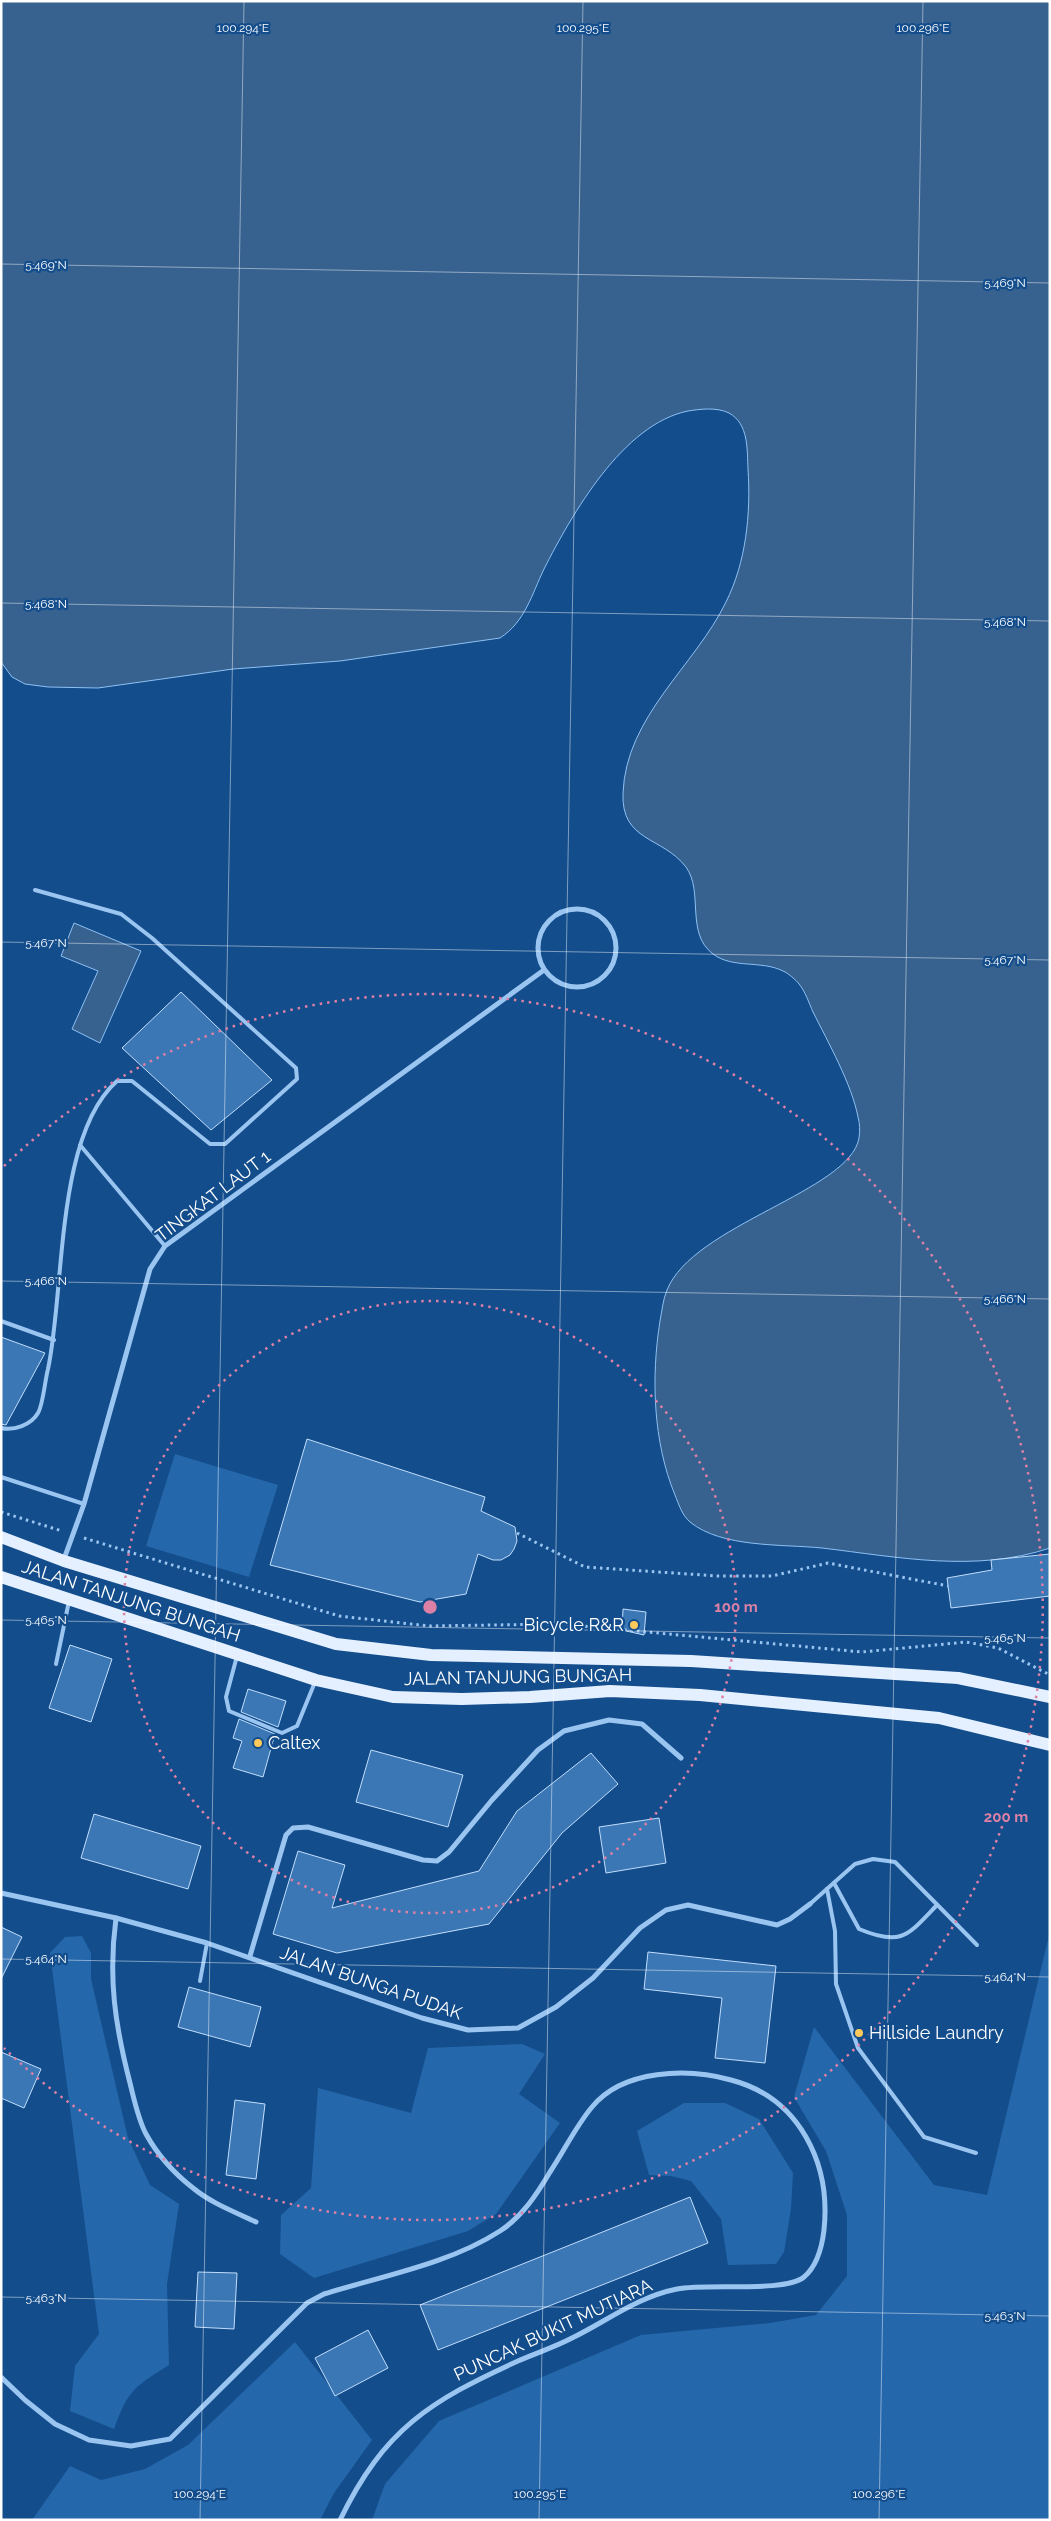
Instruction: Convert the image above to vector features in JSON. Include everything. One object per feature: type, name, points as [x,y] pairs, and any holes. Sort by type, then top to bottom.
[{"type":"main road","name":"JALAN TANJUNG BUNGAH","points":[[1,1537],[64,1561],[336,1644],[431,1655],[692,1661],[958,1678],[1050,1697]]},
{"type":"main road","name":"JALAN TANJUNG BUNGAH","points":[[1,1577],[316,1680],[393,1697],[462,1699],[530,1697],[610,1691],[700,1695],[939,1718],[1050,1746]]},
{"type":"street","points":[[582,909],[595,913],[605,921],[612,932],[616,944],[612,963],[601,978],[590,984],[578,987],[565,985],[553,979],[544,970],[539,958],[539,939],[548,922],[558,914],[582,909]]},
{"type":"street","name":"TINGKAT LAUT 1","points":[[64,1561],[84,1504],[150,1268],[165,1246],[544,970]]},
{"type":"street","points":[[250,1956],[286,1835],[293,1828],[308,1827],[423,1860],[437,1861],[449,1852],[492,1800],[538,1750],[564,1731],[609,1720],[642,1724],[681,1758]]},
{"type":"street","name":"JALAN BUNGA PUDAK","points":[[1,1893],[116,1918],[207,1943],[250,1956],[422,2018],[468,2030],[518,2028],[556,2007],[593,1978],[640,1928],[666,1910],[688,1905],[777,1925],[790,1919],[810,1904]]},
{"type":"street","points":[[116,1918],[111,1973],[116,2027],[134,2097],[146,2134],[170,2166],[194,2189],[216,2203],[256,2222]]},
{"type":"street","name":"PUNCAK BUKIT MUTIARA","points":[[1,2377],[25,2400],[55,2424],[89,2440],[131,2446],[170,2439],[307,2303],[324,2294],[465,2249],[502,2230],[523,2212],[594,2104],[610,2092],[633,2080],[658,2074],[686,2072],[712,2075],[740,2082],[761,2092],[793,2117],[810,2142],[822,2174],[826,2215],[823,2240],[814,2266],[802,2279],[785,2285],[717,2285],[680,2288],[652,2295],[572,2338],[461,2388],[426,2409],[398,2432],[375,2461],[340,2520]]},
{"type":"lane","points":[[1,1428],[24,1426],[38,1413],[54,1340],[69,1191],[80,1145],[95,1112],[109,1089],[117,1081],[132,1081],[210,1144],[218,1145],[225,1144],[296,1079],[296,1068],[152,938],[121,914],[35,890]]},
{"type":"lane","points":[[80,1145],[165,1246]]},
{"type":"lane","points":[[1,1321],[54,1340]]},
{"type":"lane","points":[[1,1477],[84,1504]]},
{"type":"lane","points":[[56,1664],[63,1622],[70,1598]]},
{"type":"lane","points":[[237,1655],[226,1698],[229,1711],[282,1733],[297,1726],[316,1680]]},
{"type":"lane","points":[[810,1904],[855,1864],[873,1858],[895,1862],[976,1945]]},
{"type":"lane","points":[[834,1883],[859,1929],[892,1940],[910,1932],[937,1905]]},
{"type":"lane","points":[[827,1888],[835,1931],[836,1984],[858,2048],[924,2137],[976,2153]]},
{"type":"lane","points":[[200,1981],[207,1943]]},
{"type":"path","points":[[1,1512],[340,1616],[429,1626],[561,1624],[862,1652],[966,1642],[998,1648],[1050,1675]]},
{"type":"path","points":[[517,1533],[586,1567],[718,1576],[772,1576],[828,1563],[948,1586]]},
{"type":"shaded area","points":[[1,1],[1050,1],[1050,1548],[1022,1556],[993,1560],[936,1561],[822,1548],[735,1541],[703,1530],[690,1522],[681,1510],[668,1475],[658,1431],[655,1387],[657,1342],[664,1297],[667,1290],[682,1267],[707,1246],[829,1175],[849,1157],[860,1133],[851,1091],[801,987],[783,971],[766,966],[729,961],[713,954],[705,945],[700,935],[697,924],[694,888],[686,867],[666,849],[636,830],[629,821],[624,809],[623,793],[627,765],[636,740],[664,693],[713,625],[733,587],[743,554],[749,503],[747,446],[744,431],[736,418],[729,413],[714,409],[688,411],[664,419],[642,433],[621,452],[602,474],[569,523],[544,569],[522,616],[500,638],[340,661],[233,669],[98,688],[48,687],[25,684],[12,677],[1,662]]},
{"type":"shaded area","points":[[74,923],[141,951],[100,1043],[72,1029],[98,971],[61,956]]},
{"type":"shaded area","points":[[175,1454],[278,1485],[249,1577],[146,1546]]},
{"type":"shaded area","points":[[1050,1931],[1050,2520],[372,2520],[385,2484],[439,2421],[641,2335],[770,2323],[816,2315],[847,2276],[847,2215],[826,2151],[794,2097],[814,2027],[934,2185],[987,2195]]},
{"type":"shaded area","points":[[82,1936],[91,1953],[91,1979],[128,2138],[150,2185],[179,2204],[167,2284],[169,2365],[140,2385],[128,2397],[114,2429],[70,2411],[75,2366],[99,2334],[50,1953],[65,1937]]},
{"type":"shaded area","points":[[522,2044],[545,2054],[519,2094],[560,2123],[496,2214],[468,2231],[314,2278],[280,2254],[281,2215],[311,2188],[318,2088],[411,2113],[428,2048]]},
{"type":"shaded area","points":[[684,2103],[725,2103],[759,2119],[793,2173],[791,2209],[784,2252],[776,2264],[728,2265],[721,2219],[691,2181],[671,2176],[649,2175],[637,2131]]},
{"type":"shaded area","points":[[295,2342],[372,2440],[334,2493],[320,2520],[32,2520],[70,2466],[101,2480],[145,2469],[188,2445]]},
{"type":"building","points":[[181,992],[272,1080],[211,1130],[122,1048]]},
{"type":"building","points":[[1,1337],[45,1353],[6,1425],[1,1424]]},
{"type":"building","points":[[307,1439],[485,1497],[481,1511],[515,1527],[517,1541],[514,1549],[510,1555],[501,1560],[493,1560],[478,1554],[466,1594],[420,1602],[270,1565]]},
{"type":"building","points":[[1050,1554],[1050,1596],[951,1608],[947,1578],[992,1570],[991,1560]]},
{"type":"building","name":"Bicycle R&R","points":[[623,1609],[646,1612],[644,1635],[622,1630]]},
{"type":"building","points":[[70,1645],[112,1659],[91,1722],[49,1708]]},
{"type":"building","points":[[248,1689],[286,1701],[278,1727],[241,1712]]},
{"type":"building","points":[[239,1719],[275,1734],[263,1777],[233,1768],[242,1741],[233,1738]]},
{"type":"building","points":[[371,1750],[463,1775],[448,1827],[356,1802]]},
{"type":"building","points":[[591,1753],[618,1784],[562,1833],[489,1924],[337,1953],[273,1934],[298,1851],[345,1865],[332,1908],[479,1871],[517,1811]]},
{"type":"building","points":[[94,1814],[201,1846],[188,1889],[81,1858]]},
{"type":"building","points":[[659,1818],[666,1863],[606,1873],[599,1827]]},
{"type":"building","points":[[1,1927],[22,1937],[1,1979]]},
{"type":"building","points":[[648,1952],[776,1966],[765,2063],[715,2058],[722,1998],[644,1989]]},
{"type":"building","points":[[189,1987],[261,2007],[250,2047],[178,2027]]},
{"type":"building","points":[[1,2052],[41,2069],[24,2108],[1,2098]]},
{"type":"building","points":[[235,2100],[265,2104],[256,2179],[226,2175]]},
{"type":"building","points":[[690,2197],[708,2243],[438,2350],[420,2305]]},
{"type":"building","points":[[198,2272],[237,2273],[234,2329],[195,2327]]},
{"type":"building","points":[[368,2330],[388,2368],[335,2396],[315,2358]]},
{"type":"place","name":"Bicycle R&R","points":[[634,1625]]},
{"type":"place","name":"Caltex","points":[[258,1743]]},
{"type":"place","name":"Hillside Laundry","points":[[859,2033]]}]
